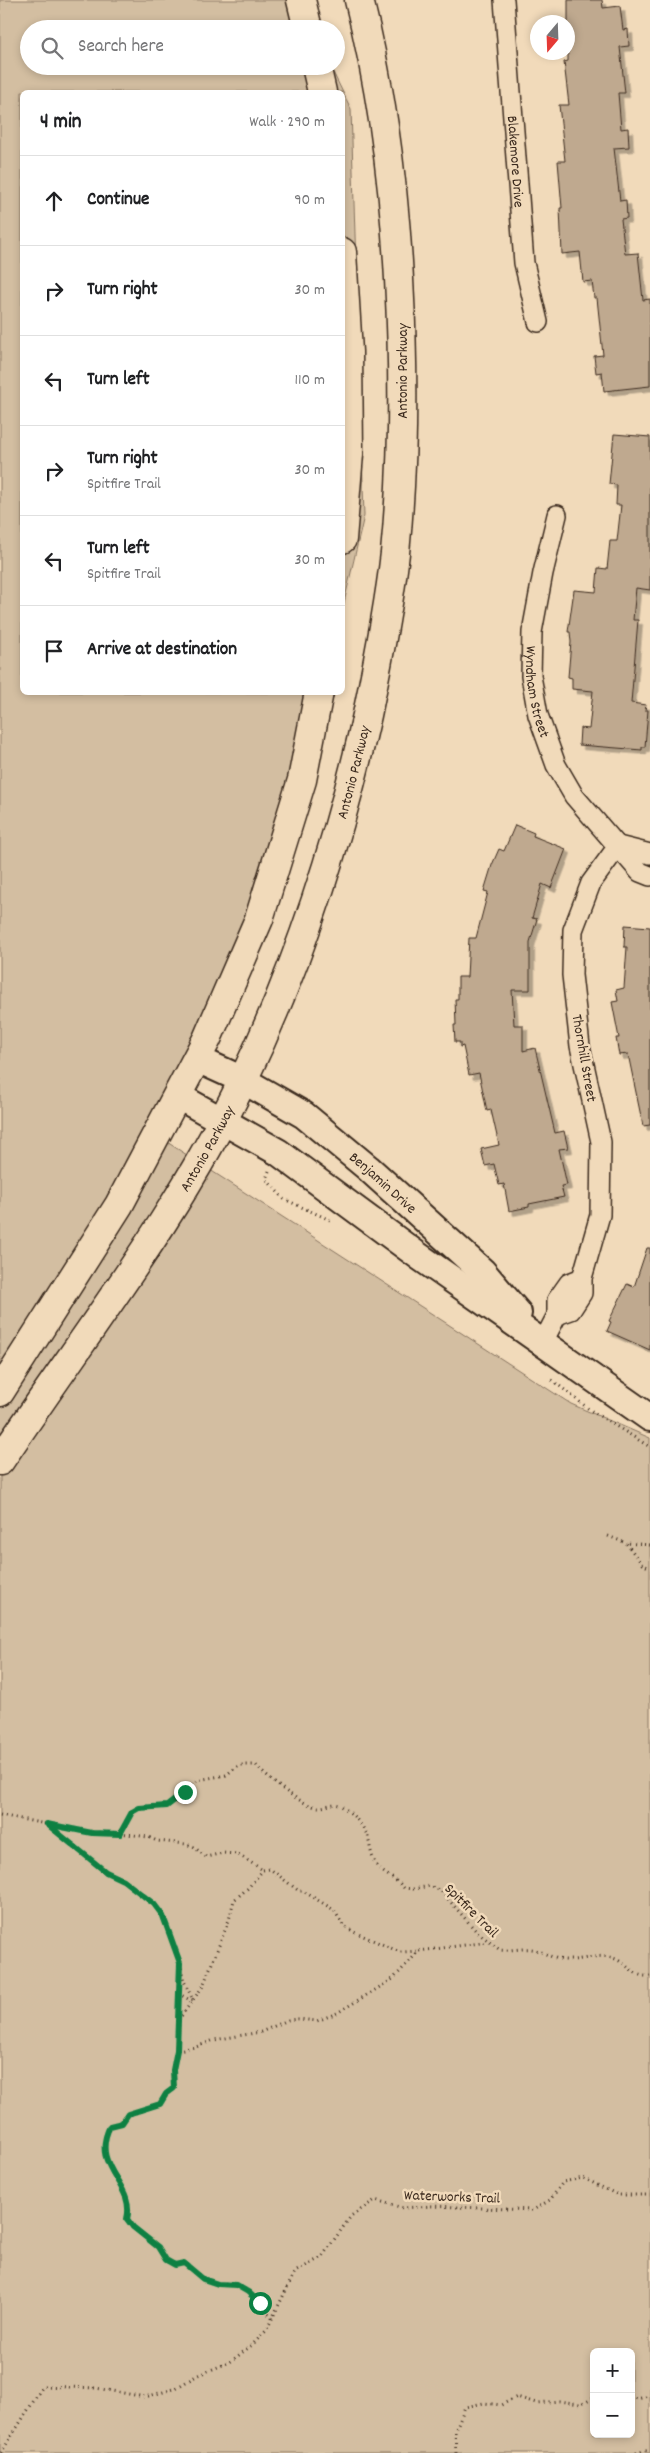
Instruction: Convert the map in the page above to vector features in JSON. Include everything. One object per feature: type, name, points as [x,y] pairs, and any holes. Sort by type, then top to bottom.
[{"type":"main road","points":[[301,0],[306,20]]},
{"type":"main road","name":"Antonio Parkway","points":[[0,1461],[56,1376],[136,1266],[180,1194],[243,1080],[279,1000],[320,893],[349,795],[376,670],[395,555],[402,441],[403,343],[397,234],[385,130],[359,0]]},
{"type":"main road","points":[[318,75],[322,90]]},
{"type":"main road","points":[[345,302],[349,435],[345,494]]},
{"type":"main road","points":[[0,1392],[118,1205],[197,1059],[259,919],[302,780],[318,695]]},
{"type":"main road","name":"Benjamin Drive","points":[[197,1059],[243,1080],[304,1115],[368,1168],[483,1272],[543,1342]]},
{"type":"main road","name":"Benjamin Drive","points":[[178,1096],[278,1152],[420,1257],[650,1418]]},
{"type":"street","name":"Blakemore Drive","points":[[504,0],[524,263],[538,322]]},
{"type":"street","name":"Wyndham Street","points":[[557,516],[543,573],[532,632],[531,676],[538,715],[556,765],[574,796],[640,872],[650,876]]},
{"type":"street","points":[[618,846],[650,854]]},
{"type":"street","name":"Thornhill Street","points":[[543,1342],[557,1315],[557,1300],[569,1283],[582,1278],[600,1215],[601,1142],[580,1046],[572,975],[572,930],[592,883],[618,846]]},
{"type":"path","points":[[608,1536],[626,1543],[650,1545]]},
{"type":"path","points":[[626,1543],[642,1564],[650,1568]]},
{"type":"path","name":"Spitfire Trail","points":[[120,1834],[132,1812],[139,1808],[167,1806],[198,1780],[226,1774],[239,1765],[256,1765],[276,1786],[307,1804],[318,1807],[332,1802],[342,1806],[365,1831],[374,1862],[378,1868],[400,1881],[404,1888],[413,1889],[430,1886],[441,1891],[488,1942],[500,1950],[530,1948],[551,1958],[564,1960],[606,1957],[624,1964],[634,1974],[650,1976]]},
{"type":"path","points":[[0,1815],[92,1833],[148,1836],[156,1841],[186,1844],[194,1847],[206,1857],[223,1853],[237,1854],[263,1870],[270,1869],[299,1891],[303,1890],[334,1910],[343,1926],[400,1952],[488,1942]]},
{"type":"path","points":[[47,1824],[106,1872],[123,1880],[154,1904],[163,1916],[180,1963],[184,1981],[193,2000]]},
{"type":"path","points":[[177,2018],[182,2016],[205,1981],[229,1920],[234,1900],[248,1888],[263,1870]]},
{"type":"path","points":[[177,2050],[196,2047],[214,2040],[261,2032],[288,2020],[317,2021],[337,2013],[393,1979],[419,1951]]},
{"type":"path","points":[[180,1963],[177,2050],[173,2070],[174,2088],[166,2094],[160,2104],[128,2114],[122,2123],[110,2126],[103,2140],[106,2158],[128,2198],[129,2211],[127,2219],[133,2227],[158,2247],[166,2260],[175,2265],[184,2263],[203,2279],[218,2284],[236,2285],[248,2292],[272,2318]]},
{"type":"path","points":[[179,1994],[193,2000]]},
{"type":"path","name":"Waterworks Trail","points":[[1,2453],[43,2386],[96,2388],[145,2397],[174,2389],[198,2375],[230,2362],[266,2331],[295,2272],[322,2257],[351,2216],[375,2200],[403,2208],[432,2206],[533,2210],[550,2200],[563,2182],[583,2178],[618,2195],[650,2195]]},
{"type":"path","points":[[635,2398],[650,2396]]},
{"type":"path","points":[[456,2453],[455,2431],[465,2407],[484,2403],[501,2405],[517,2397],[536,2403],[558,2401],[580,2404],[590,2399]]},
{"type":"path","points":[[636,2453],[650,2449]]},
{"type":"shaded area","points":[[0,0],[298,0],[308,20],[20,20],[20,75],[334,75],[342,90],[20,90],[20,695],[322,695],[268,920],[153,1133],[571,1404],[650,1438],[650,2453],[0,2453]]},
{"type":"shaded area","points":[[345,97],[351,109],[364,516],[345,598]]},
{"type":"building","points":[[568,0],[602,0],[603,8],[620,6],[623,30],[628,29],[629,46],[620,47],[625,93],[618,93],[621,129],[628,128],[629,147],[614,148],[620,201],[626,200],[627,218],[621,219],[625,254],[638,253],[643,300],[650,299],[650,386],[604,391],[602,372],[596,373],[594,356],[603,355],[597,298],[594,298],[592,281],[583,282],[580,252],[562,254],[560,208],[562,208],[558,161],[565,161],[559,105],[569,105],[564,62],[575,60],[575,15],[568,15]]},
{"type":"building","points":[[614,434],[650,437],[650,590],[636,588],[633,620],[638,620],[631,703],[646,705],[645,710],[648,710],[645,747],[642,747],[642,750],[579,745],[580,728],[589,729],[593,691],[572,689],[572,678],[568,677],[571,642],[570,632],[568,632],[574,590],[596,592],[598,568],[607,569],[610,541],[617,541],[621,505],[616,505],[617,485],[609,484]]},
{"type":"building","points":[[515,825],[534,833],[533,836],[566,849],[551,888],[542,884],[532,918],[537,919],[530,942],[530,990],[512,990],[514,1025],[523,1025],[523,1051],[535,1048],[555,1133],[564,1131],[568,1148],[559,1149],[567,1185],[561,1186],[564,1197],[529,1204],[529,1207],[509,1211],[504,1184],[499,1185],[494,1164],[485,1166],[481,1149],[499,1145],[491,1110],[487,1111],[479,1073],[469,1075],[463,1046],[460,1047],[460,1042],[455,1042],[454,1025],[456,1025],[455,999],[458,999],[458,977],[467,977],[469,938],[476,938],[488,892],[484,891],[492,865],[499,849],[504,851]]},
{"type":"building","points":[[625,925],[650,927],[650,1125],[643,1126],[628,1054],[619,1055],[616,1038],[619,1038],[612,1002],[618,1001],[616,990],[624,988],[627,947],[624,947]]},
{"type":"building","points":[[647,1248],[650,1248],[650,1350],[607,1331],[611,1322],[609,1321],[627,1284],[634,1287]]},
{"type":"route","points":[[185,1792],[167,1806],[139,1808],[132,1812],[120,1834],[92,1833],[47,1824],[92,1858],[106,1872],[123,1880],[154,1904],[163,1916],[180,1963],[177,2050],[173,2070],[174,2088],[166,2094],[160,2104],[128,2114],[122,2123],[110,2126],[103,2140],[106,2158],[114,2176],[128,2198],[129,2211],[127,2219],[133,2227],[158,2247],[166,2260],[175,2265],[184,2263],[203,2279],[218,2284],[236,2285],[248,2292],[260,2303]]}]
